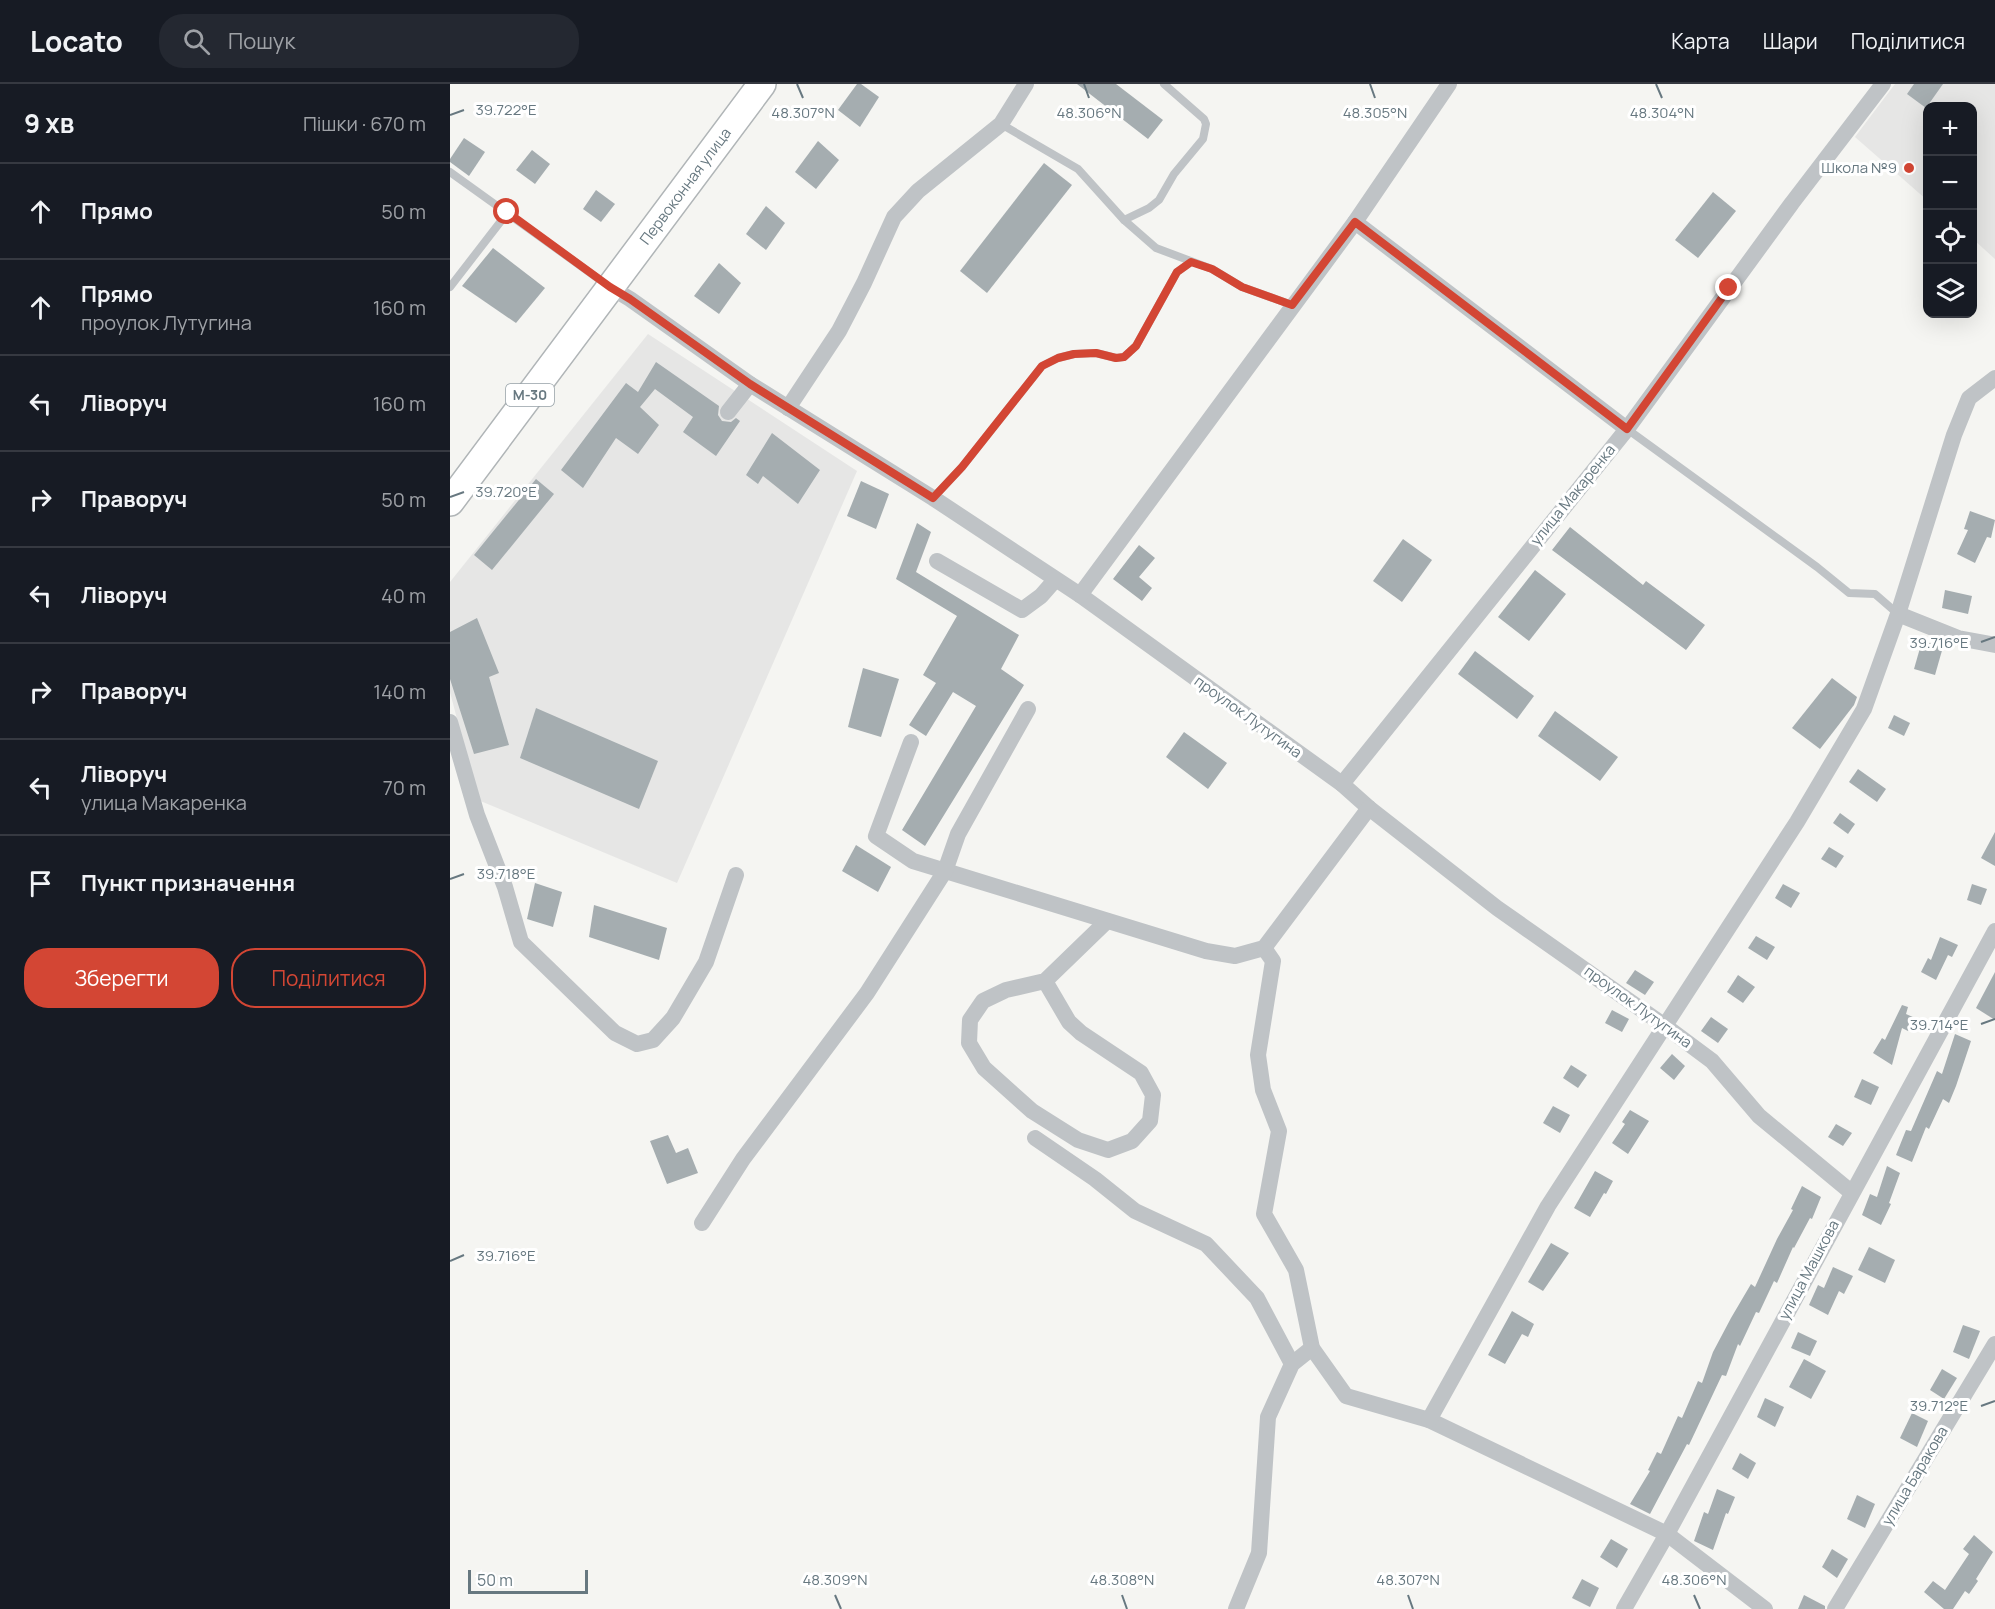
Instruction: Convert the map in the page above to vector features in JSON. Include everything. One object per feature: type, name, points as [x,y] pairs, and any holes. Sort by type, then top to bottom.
[{"type":"highway","name":"Первоконная улица","points":[[610,287],[762,84]]},
{"type":"highway","name":"М-30","points":[[450,502],[610,287]]},
{"type":"street","points":[[788,408],[840,331],[894,217],[918,191],[1001,124],[1026,84]]},
{"type":"street","points":[[1080,595],[1355,222],[1449,84]]},
{"type":"street","name":"улица Макаренка","points":[[1342,784],[1627,429],[1785,212],[1883,84]]},
{"type":"street","points":[[1355,222],[1627,429]]},
{"type":"street","name":"проулок Лутугина","points":[[610,287],[750,384],[933,498],[1080,595],[1342,784],[1369,808],[1497,908],[1712,1061],[1759,1116],[1851,1192]]},
{"type":"street","points":[[1429,1420],[1548,1206],[1797,822],[1864,709],[1898,614],[1954,435],[1969,398],[1995,378]]},
{"type":"street","points":[[728,412],[750,384]]},
{"type":"street","points":[[937,561],[1022,610],[1041,596],[1054,580]]},
{"type":"street","points":[[1898,614],[1958,638],[1995,645]]},
{"type":"street","points":[[702,1223],[743,1159],[867,993],[945,871],[958,834],[1028,710]]},
{"type":"street","points":[[450,722],[477,815],[505,887],[521,942],[615,1033],[637,1044],[653,1040],[673,1018],[706,962],[736,875]]},
{"type":"street","points":[[911,742],[876,837],[913,861],[1206,951],[1235,956],[1264,948],[1369,808]]},
{"type":"street","points":[[1045,981],[1069,1022],[1081,1033],[1141,1073],[1153,1095],[1150,1121],[1132,1141],[1108,1150],[1078,1140],[1024,1104],[984,1068],[969,1043],[970,1020],[983,1000],[1006,990],[1045,981],[1107,921]]},
{"type":"street","name":"улица Машкова","points":[[1624,1609],[1995,931]]},
{"type":"street","points":[[1264,948],[1273,961],[1258,1055],[1263,1090],[1279,1131],[1264,1214],[1296,1270],[1312,1348],[1346,1396],[1429,1420],[1667,1534],[1765,1609]]},
{"type":"street","points":[[1035,1138],[1095,1179],[1135,1211],[1206,1244],[1257,1298],[1292,1364]]},
{"type":"street","name":"улица Баракова","points":[[1835,1609],[1995,1344]]},
{"type":"street","points":[[1236,1609],[1259,1553],[1268,1417],[1292,1364],[1312,1348]]},
{"type":"lane","points":[[1124,220],[1160,200],[1174,174],[1203,139],[1206,124],[1204,119],[1164,84]]},
{"type":"lane","points":[[1001,124],[1078,169],[1124,220],[1156,248],[1212,269],[1242,287],[1292,305]]},
{"type":"lane","points":[[450,171],[610,287]]},
{"type":"lane","points":[[450,287],[507,212]]},
{"type":"lane","points":[[933,498],[962,467],[1042,366],[1058,358],[1074,354],[1096,353],[1116,358],[1124,357],[1136,346],[1177,272],[1191,262]]},
{"type":"lane","points":[[1627,429],[1849,592],[1875,594],[1898,614]]},
{"type":"shaded area","name":"Школа №9","points":[[1895,84],[1995,84],[1995,259],[1977,243],[1977,102],[1923,102],[1923,196],[1855,137]]},
{"type":"shaded area","points":[[648,334],[857,471],[677,883],[478,800],[450,692],[450,582]]},
{"type":"building","points":[[857,84],[861,84],[879,97],[860,127],[838,110]]},
{"type":"building","points":[[1077,84],[1116,84],[1163,120],[1148,139]]},
{"type":"building","points":[[1914,84],[1943,84],[1930,102],[1923,102],[1923,106],[1907,94]]},
{"type":"building","points":[[464,138],[485,152],[469,176],[450,162]]},
{"type":"building","points":[[818,141],[839,160],[816,189],[795,172]]},
{"type":"building","points":[[532,150],[550,164],[535,184],[516,170]]},
{"type":"building","points":[[1044,163],[1072,185],[987,293],[960,271]]},
{"type":"building","points":[[596,190],[615,204],[601,222],[583,209]]},
{"type":"building","points":[[1713,192],[1736,211],[1698,258],[1675,240]]},
{"type":"building","points":[[766,206],[785,223],[766,250],[746,234]]},
{"type":"building","points":[[493,248],[545,288],[516,323],[462,286]]},
{"type":"building","points":[[719,263],[741,283],[719,314],[694,296]]},
{"type":"building","points":[[656,362],[719,406],[718,415],[722,421],[731,422],[736,418],[740,421],[716,456],[683,432],[693,417],[655,389],[640,407],[659,425],[638,454],[616,438],[583,488],[561,470],[626,383],[638,392]]},
{"type":"building","points":[[772,433],[820,470],[798,504],[763,476],[758,484],[746,475]]},
{"type":"building","points":[[536,479],[554,494],[492,570],[474,555]]},
{"type":"building","points":[[861,481],[889,494],[876,529],[847,516]]},
{"type":"building","points":[[1970,511],[1995,520],[1991,538],[1987,537],[1975,563],[1957,554],[1968,530],[1964,529]]},
{"type":"building","points":[[917,523],[931,532],[916,572],[1019,635],[1001,669],[1024,685],[925,846],[902,830],[976,706],[953,692],[926,736],[909,725],[936,683],[923,675],[957,616],[896,579]]},
{"type":"building","points":[[1570,527],[1643,585],[1646,581],[1705,625],[1686,650],[1552,550]]},
{"type":"building","points":[[1403,539],[1432,560],[1402,602],[1373,581]]},
{"type":"building","points":[[1139,545],[1155,558],[1139,577],[1152,588],[1142,601],[1113,579]]},
{"type":"building","points":[[1535,570],[1566,594],[1529,641],[1498,617]]},
{"type":"building","points":[[1945,590],[1972,596],[1968,614],[1942,608]]},
{"type":"building","points":[[477,618],[499,673],[489,677],[509,745],[474,754],[450,679],[450,632]]},
{"type":"building","points":[[1922,641],[1943,647],[1935,675],[1914,669]]},
{"type":"building","points":[[1475,651],[1534,696],[1517,719],[1458,674]]},
{"type":"building","points":[[863,668],[899,679],[881,737],[848,727]]},
{"type":"building","points":[[1832,678],[1857,697],[1854,705],[1820,749],[1792,728]]},
{"type":"building","points":[[536,708],[658,761],[639,809],[520,758]]},
{"type":"building","points":[[1555,711],[1618,757],[1600,781],[1538,736]]},
{"type":"building","points":[[1894,715],[1910,723],[1904,736],[1888,728]]},
{"type":"building","points":[[1184,732],[1227,763],[1208,789],[1166,757]]},
{"type":"building","points":[[1858,769],[1886,789],[1877,802],[1849,782]]},
{"type":"building","points":[[1840,813],[1855,824],[1848,834],[1833,823]]},
{"type":"building","points":[[1995,832],[1995,866],[1981,858]]},
{"type":"building","points":[[856,845],[891,867],[878,892],[842,871]]},
{"type":"building","points":[[1829,847],[1844,856],[1836,868],[1821,859]]},
{"type":"building","points":[[535,883],[562,892],[553,927],[527,919]]},
{"type":"building","points":[[1783,884],[1800,893],[1791,908],[1775,898]]},
{"type":"building","points":[[1972,884],[1987,889],[1981,905],[1967,900]]},
{"type":"building","points":[[594,905],[667,928],[659,960],[589,937]]},
{"type":"building","points":[[1756,936],[1775,947],[1767,960],[1748,948]]},
{"type":"building","points":[[1940,937],[1958,945],[1952,957],[1948,955],[1936,980],[1921,972],[1928,958],[1931,960]]},
{"type":"building","points":[[1635,970],[1654,982],[1645,995],[1626,983]]},
{"type":"building","points":[[1995,972],[1995,1020],[1976,1008]]},
{"type":"building","points":[[1738,975],[1755,987],[1743,1003],[1727,992]]},
{"type":"building","points":[[1902,1005],[1908,1007],[1906,1014],[1915,1018],[1908,1031],[1902,1028],[1892,1065],[1873,1053],[1882,1038],[1885,1040]]},
{"type":"building","points":[[1612,1010],[1629,1019],[1622,1032],[1605,1023]]},
{"type":"building","points":[[1711,1017],[1728,1029],[1718,1043],[1701,1031]]},
{"type":"building","points":[[1955,1034],[1971,1041],[1956,1086],[1949,1103],[1943,1099],[1929,1129],[1926,1127],[1912,1162],[1896,1155],[1906,1130],[1911,1131],[1937,1071],[1942,1074]]},
{"type":"building","points":[[1672,1054],[1685,1066],[1674,1080],[1660,1068]]},
{"type":"building","points":[[1571,1065],[1587,1075],[1578,1088],[1563,1078]]},
{"type":"building","points":[[1862,1079],[1879,1087],[1871,1105],[1854,1097]]},
{"type":"building","points":[[1553,1106],[1570,1115],[1560,1133],[1543,1123]]},
{"type":"building","points":[[1630,1110],[1649,1121],[1628,1154],[1612,1143],[1625,1124],[1622,1122]]},
{"type":"building","points":[[1836,1124],[1852,1133],[1843,1146],[1828,1137]]},
{"type":"building","points":[[668,1135],[676,1153],[688,1148],[698,1173],[667,1184],[650,1141]]},
{"type":"building","points":[[1887,1166],[1900,1173],[1889,1203],[1891,1204],[1881,1225],[1862,1215],[1870,1194],[1877,1197]]},
{"type":"building","points":[[1595,1171],[1613,1181],[1590,1217],[1574,1208]]},
{"type":"building","points":[[1802,1186],[1821,1197],[1812,1219],[1810,1218],[1793,1247],[1777,1283],[1774,1281],[1759,1313],[1756,1312],[1740,1346],[1738,1344],[1726,1376],[1722,1375],[1689,1445],[1687,1444],[1650,1514],[1630,1504],[1650,1471],[1648,1470],[1657,1452],[1661,1454],[1678,1416],[1682,1418],[1698,1381],[1702,1383],[1713,1352],[1731,1318],[1751,1284],[1755,1287],[1793,1210],[1791,1209]]},
{"type":"building","points":[[1551,1243],[1569,1253],[1543,1291],[1528,1282]]},
{"type":"building","points":[[1869,1247],[1895,1260],[1885,1283],[1858,1270]]},
{"type":"building","points":[[1833,1267],[1853,1276],[1844,1294],[1839,1291],[1828,1315],[1809,1305],[1818,1285],[1824,1288]]},
{"type":"building","points":[[1512,1311],[1534,1324],[1528,1337],[1522,1334],[1505,1364],[1488,1355]]},
{"type":"building","points":[[1963,1325],[1980,1331],[1969,1359],[1953,1352]]},
{"type":"building","points":[[1798,1332],[1817,1341],[1810,1356],[1791,1348]]},
{"type":"building","points":[[1804,1359],[1826,1371],[1811,1399],[1789,1387]]},
{"type":"building","points":[[1942,1369],[1957,1378],[1944,1399],[1930,1390]]},
{"type":"building","points":[[1765,1398],[1784,1407],[1775,1427],[1757,1417]]},
{"type":"building","points":[[1912,1413],[1928,1421],[1917,1447],[1900,1438]]},
{"type":"building","points":[[1740,1453],[1756,1463],[1748,1479],[1732,1469]]},
{"type":"building","points":[[1717,1489],[1735,1497],[1728,1514],[1726,1513],[1713,1550],[1694,1541],[1704,1512],[1708,1514]]},
{"type":"building","points":[[1857,1495],[1875,1504],[1865,1528],[1847,1519]]},
{"type":"building","points":[[1974,1535],[1993,1552],[1969,1594],[1965,1591],[1953,1609],[1944,1609],[1924,1592],[1933,1581],[1945,1590],[1969,1554],[1963,1549]]},
{"type":"building","points":[[1611,1539],[1628,1549],[1617,1568],[1600,1557]]},
{"type":"building","points":[[1832,1549],[1848,1559],[1837,1578],[1822,1567]]},
{"type":"building","points":[[1582,1579],[1599,1588],[1590,1607],[1572,1598]]},
{"type":"building","points":[[1804,1595],[1825,1606],[1825,1609],[1798,1609]]},
{"type":"place","name":"Школа №9","points":[[1909,168]]},
{"type":"route","points":[[507,212],[750,384],[933,498],[962,467],[1042,366],[1058,358],[1074,354],[1096,353],[1116,358],[1124,357],[1136,346],[1177,272],[1191,262],[1212,269],[1242,287],[1292,305],[1355,222],[1627,429],[1729,288]]}]
